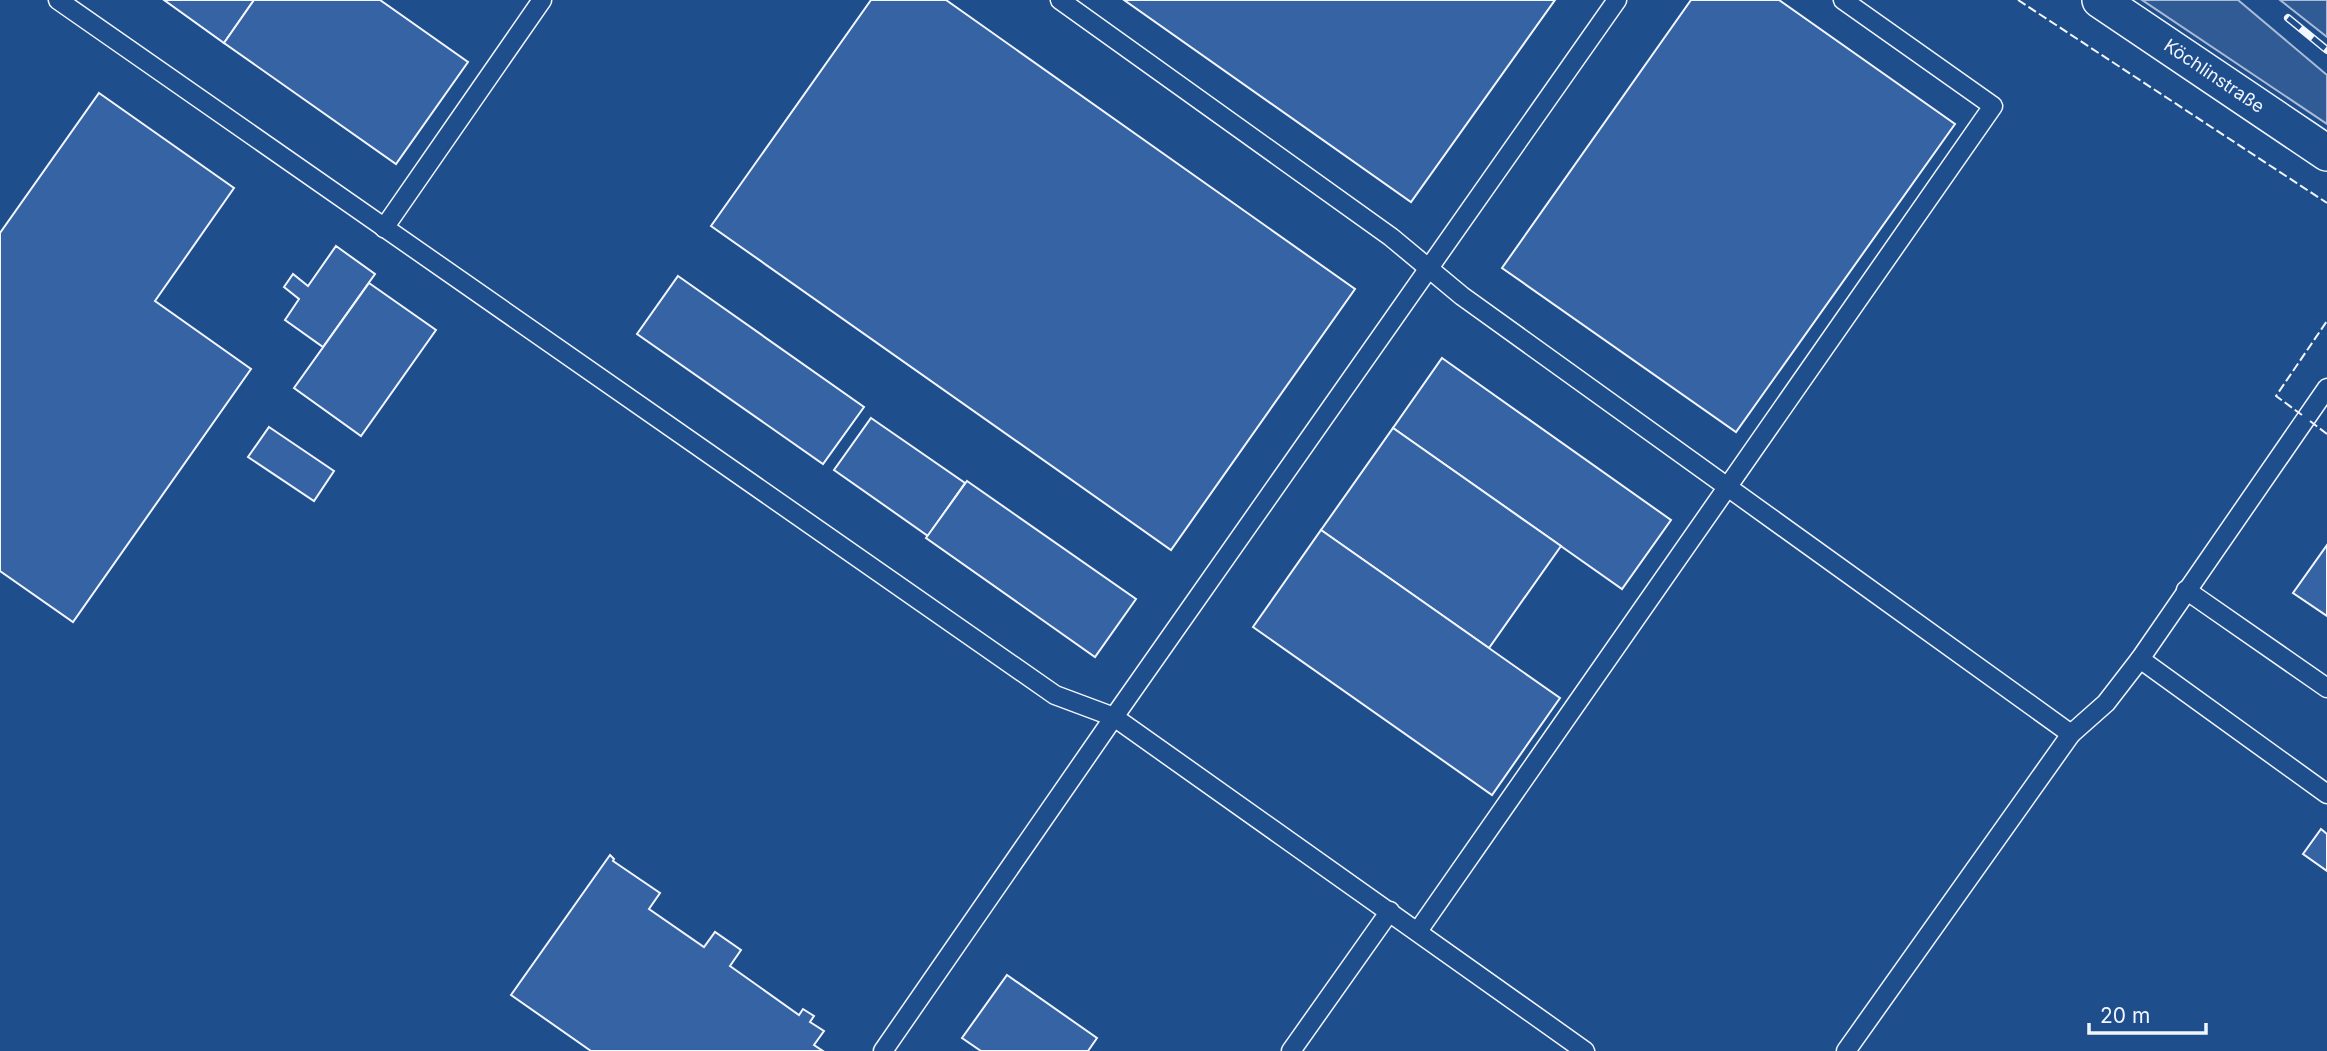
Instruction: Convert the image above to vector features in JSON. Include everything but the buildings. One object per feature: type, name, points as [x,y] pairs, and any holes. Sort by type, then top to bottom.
[{"type":"street","name":"Köchlinstraße","points":[[2100,0],[2327,153]]},
{"type":"lane","points":[[58,0],[1055,695],[1114,717],[1585,1051]]},
{"type":"lane","points":[[384,228],[542,0]]},
{"type":"lane","points":[[1060,0],[1391,236],[1462,296],[2071,734]]},
{"type":"lane","points":[[883,1051],[1617,0]]},
{"type":"lane","points":[[1418,931],[1993,106],[1843,0]]},
{"type":"lane","points":[[1846,1051],[2071,734],[2106,703],[2140,659],[2327,388]]},
{"type":"lane","points":[[2186,590],[2327,688]]},
{"type":"lane","points":[[2140,659],[2327,793]]},
{"type":"lane","points":[[1292,1051],[1390,911]]},
{"type":"shaded area","points":[[2142,0],[2238,0],[2327,75],[2327,124]]},
{"type":"shaded area","points":[[2280,0],[2327,0],[2327,37]]},
{"type":"railway","points":[[2288,18],[2327,50]]},
{"type":"fence","points":[[2018,0],[2327,203]]},
{"type":"fence","points":[[2302,415],[2276,396],[2327,321]]},
{"type":"fence","points":[[2310,421],[2327,434]]}]
